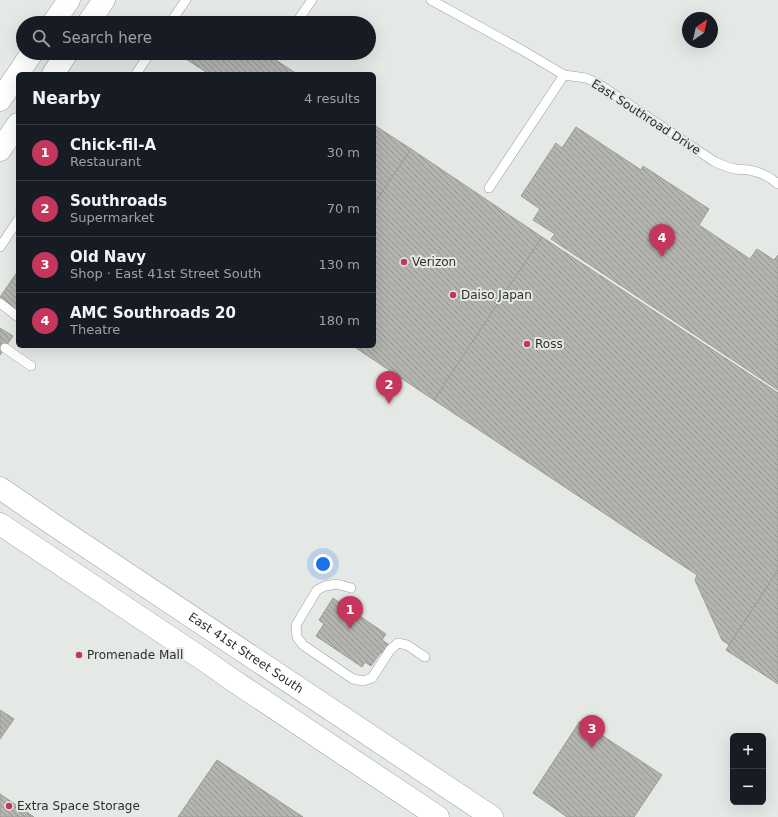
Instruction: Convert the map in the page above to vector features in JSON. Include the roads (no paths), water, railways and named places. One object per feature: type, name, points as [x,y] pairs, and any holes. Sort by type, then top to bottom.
[{"type":"main road","points":[[58,16],[69,0]]},
{"type":"main road","points":[[93,16],[104,0]]},
{"type":"main road","points":[[19,72],[27,60]]},
{"type":"main road","points":[[54,72],[62,60]]},
{"type":"main road","points":[[0,100],[16,76]]},
{"type":"main road","points":[[0,150],[16,127]]},
{"type":"main road","name":"East 41st Street South","points":[[0,488],[492,817]]},
{"type":"main road","points":[[0,524],[438,817]]},
{"type":"main road","points":[[207,662],[224,638]]},
{"type":"main road","points":[[228,677],[242,651]]},
{"type":"lane","points":[[175,16],[186,0]]},
{"type":"lane","points":[[301,16],[312,0]]},
{"type":"lane","name":"East Southroad Drive","points":[[431,0],[517,47],[564,75],[586,78],[597,83],[715,162],[730,168],[748,169],[760,173],[778,184]]},
{"type":"lane","points":[[137,72],[145,60]]},
{"type":"lane","points":[[489,188],[564,75]]},
{"type":"lane","points":[[0,247],[16,223]]},
{"type":"lane","points":[[0,303],[16,315]]},
{"type":"lane","points":[[5,348],[31,366]]},
{"type":"lane","points":[[351,588],[337,584],[325,586],[317,590],[296,625],[296,637],[303,645],[353,679],[363,681],[372,678],[390,650],[398,643],[407,645],[425,657]]},
{"type":"place","name":"AMC Southroads 20","points":[[662,257]]},
{"type":"place","name":"Verizon","points":[[404,262]]},
{"type":"place","name":"Daiso Japan","points":[[453,295]]},
{"type":"place","name":"Ross","points":[[527,344]]},
{"type":"place","name":"Southroads","points":[[389,404]]},
{"type":"place","name":"Chick-fil-A","points":[[350,629]]},
{"type":"place","name":"Promenade Mall","points":[[79,655]]},
{"type":"place","name":"Old Navy","points":[[592,748]]},
{"type":"place","name":"Extra Space Storage","points":[[9,806]]}]
